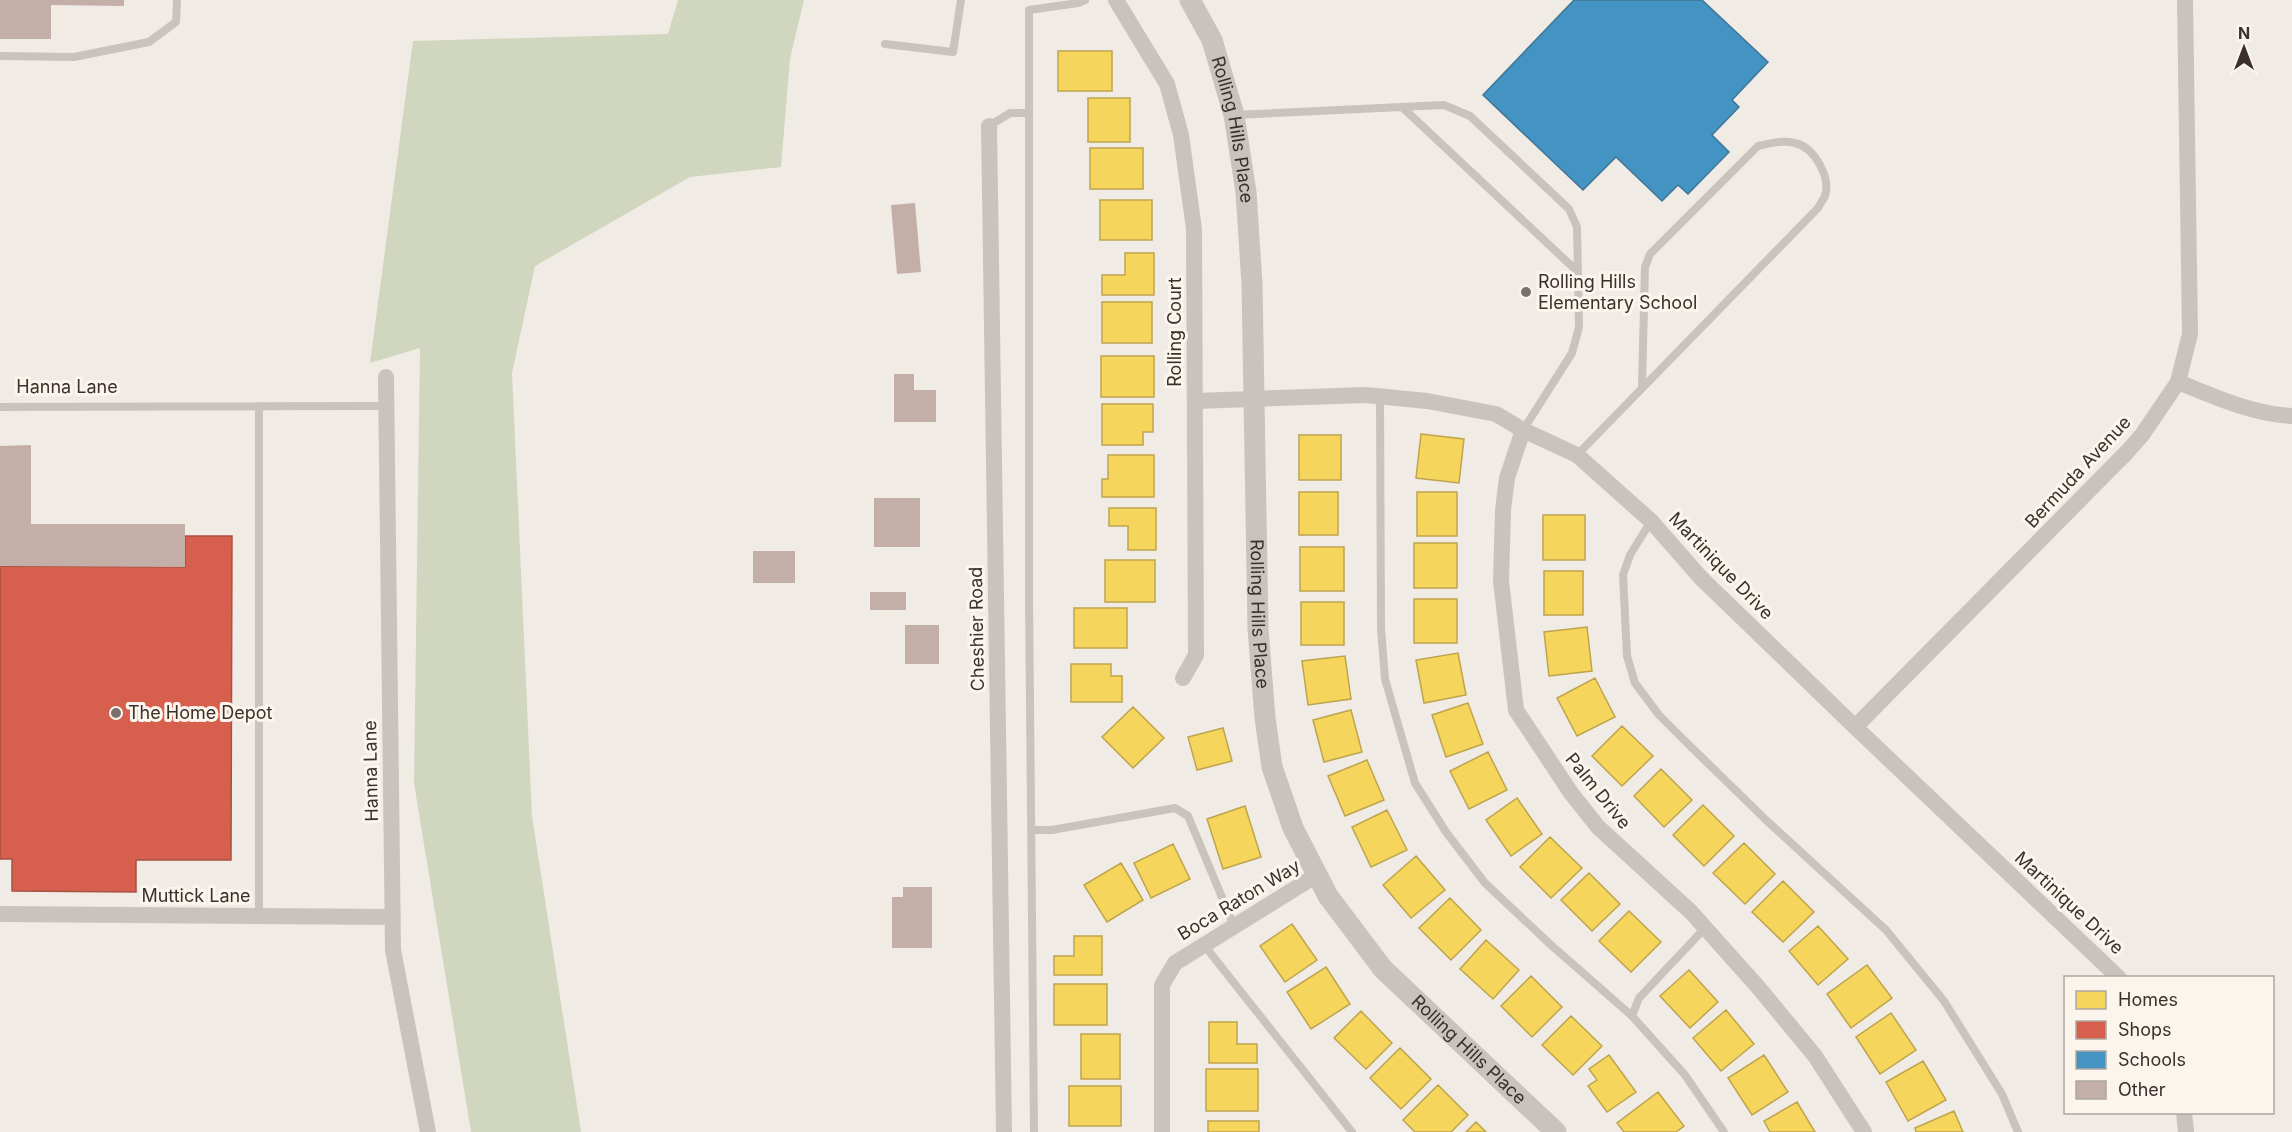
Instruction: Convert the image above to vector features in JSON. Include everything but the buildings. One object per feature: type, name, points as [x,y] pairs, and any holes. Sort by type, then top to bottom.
[{"type":"street","name":"Rolling Court","points":[[1116,0],[1167,84],[1181,135],[1194,229],[1196,655],[1183,678]]},
{"type":"street","name":"Rolling Hills Place","points":[[1190,0],[1212,40],[1234,115],[1247,215],[1252,284],[1258,629],[1265,718],[1272,767],[1293,828],[1328,896],[1383,969],[1556,1132]]},
{"type":"street","name":"Bermuda Avenue","points":[[1854,727],[2127,452],[2142,435],[2178,382],[2190,334],[2185,0]]},
{"type":"street","name":"Cheshier Road","points":[[989,126],[1004,1132]]},
{"type":"street","name":"Hanna Lane","points":[[386,377],[393,950],[428,1132]]},
{"type":"street","points":[[2178,382],[2239,407],[2271,415],[2292,416]]},
{"type":"street","name":"Martinique Drive","points":[[1195,400],[1366,395],[1427,401],[1496,414],[1523,430],[1577,455],[1651,521],[1701,578],[1854,727],[2117,976]]},
{"type":"street","name":"Palm Drive","points":[[1523,430],[1507,478],[1503,510],[1501,581],[1516,710],[1571,793],[1598,827],[1691,912],[1705,928],[1815,1056],[1864,1132]]},
{"type":"street","name":"Boca Raton Way","points":[[1162,1132],[1162,985],[1174,963],[1317,875]]},
{"type":"street","name":"Muttick Lane","points":[[0,914],[393,917]]},
{"type":"street","points":[[2184,1114],[2186,1132]]},
{"type":"lane","points":[[0,56],[74,57],[149,42],[176,21],[177,0]]},
{"type":"lane","points":[[885,44],[953,52],[961,0]]},
{"type":"lane","points":[[1034,1132],[1029,10],[1085,0]]},
{"type":"lane","points":[[1234,115],[1444,105],[1470,116],[1569,209],[1577,227],[1579,327],[1572,353],[1523,430]]},
{"type":"lane","points":[[1402,107],[1578,272]]},
{"type":"lane","points":[[989,126],[1010,112],[1029,112]]},
{"type":"lane","points":[[1577,455],[1818,208],[1825,194],[1823,174],[1815,155],[1798,144],[1779,141],[1758,146],[1650,254],[1645,267],[1642,386]]},
{"type":"lane","points":[[1380,396],[1381,628],[1385,679],[1415,783],[1446,832],[1485,883],[1632,1016],[1685,1075],[1724,1132]]},
{"type":"lane","points":[[259,406],[259,916]]},
{"type":"lane","name":"Hanna Lane","points":[[0,407],[386,406]]},
{"type":"lane","points":[[1651,521],[1630,555],[1623,575],[1627,656],[1635,683],[1659,715],[1685,741],[1766,820],[1886,930],[1956,1018],[2002,1095],[2018,1132]]},
{"type":"lane","points":[[1031,830],[1052,830],[1175,808],[1188,816],[1234,926]]},
{"type":"lane","points":[[1632,1016],[1639,999],[1705,928]]},
{"type":"lane","points":[[1204,945],[1352,1132]]},
{"type":"green space","points":[[678,0],[804,0],[790,59],[781,167],[690,177],[535,266],[512,373],[532,816],[581,1132],[471,1132],[414,783],[420,348],[370,363],[413,41],[668,34]]},
{"type":"place","name":"Rolling Hills Elementary School","points":[[1526,292]]},
{"type":"place","name":"The Home Depot","points":[[116,713]]}]
